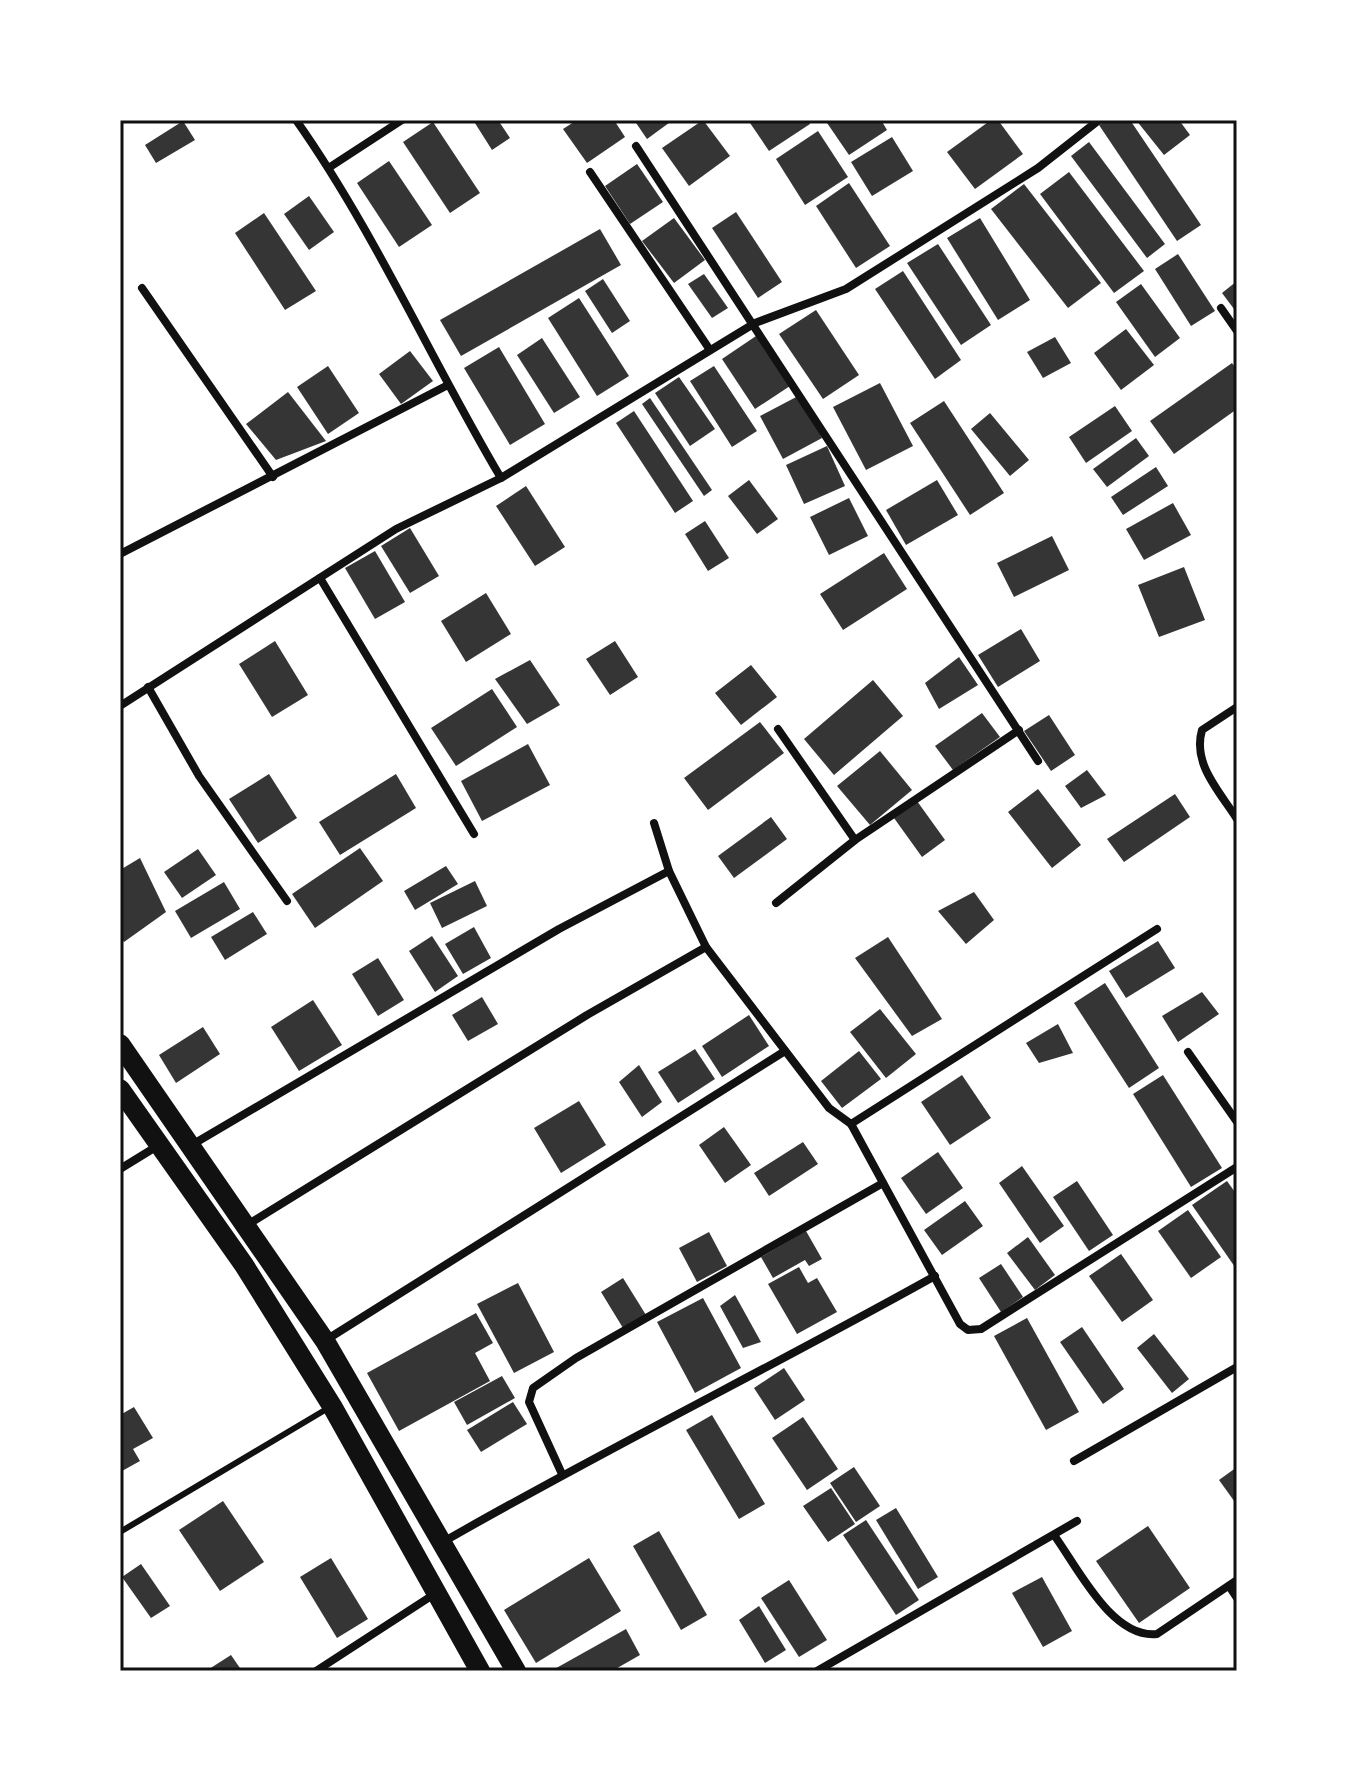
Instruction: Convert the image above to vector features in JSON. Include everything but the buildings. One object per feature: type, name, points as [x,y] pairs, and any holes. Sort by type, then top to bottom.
[{"type":"main road","points":[[120,1044],[325,1341],[516,1671]]},
{"type":"main road","points":[[120,1089],[244,1265],[332,1406],[480,1671]]},
{"type":"street","points":[[296,120],[330,167],[446,386],[501,478]]},
{"type":"street","points":[[330,167],[402,120]]},
{"type":"street","points":[[120,706],[396,529],[501,478],[755,323],[846,289],[1038,168],[1099,120]]},
{"type":"street","points":[[636,146],[755,323],[1038,761]]},
{"type":"street","points":[[590,172],[710,350]]},
{"type":"street","points":[[142,288],[273,477]]},
{"type":"street","points":[[1221,308],[1237,331]]},
{"type":"street","points":[[120,554],[446,386]]},
{"type":"street","points":[[320,578],[474,834]]},
{"type":"street","points":[[148,687],[199,776],[287,901]]},
{"type":"street","points":[[1237,707],[1202,730],[1198,744],[1201,762],[1237,819]]},
{"type":"street","points":[[778,729],[855,840]]},
{"type":"street","points":[[776,903],[855,840],[1019,730]]},
{"type":"street","points":[[654,823],[669,871],[706,947],[829,1108],[851,1124],[960,1324],[968,1330],[981,1329],[1237,1167]]},
{"type":"street","points":[[190,1146],[559,929],[669,871]]},
{"type":"street","points":[[851,1124],[1157,929]]},
{"type":"street","points":[[247,1225],[587,1015],[706,947]]},
{"type":"street","points":[[325,1341],[785,1051]]},
{"type":"street","points":[[1188,1052],[1237,1122]]},
{"type":"street","points":[[120,1169],[159,1145]]},
{"type":"street","points":[[562,1474],[529,1402],[533,1388],[576,1358],[883,1183]]},
{"type":"street","points":[[443,1542],[562,1474],[769,1369],[935,1276]]},
{"type":"street","points":[[1074,1461],[1237,1367]]},
{"type":"street","points":[[817,1671],[1077,1521]]},
{"type":"street","points":[[1054,1535],[1123,1627],[1141,1635],[1157,1634],[1233,1583],[1237,1598]]},
{"type":"street","points":[[316,1671],[437,1592]]},
{"type":"lane","points":[[120,1532],[332,1406]]}]
